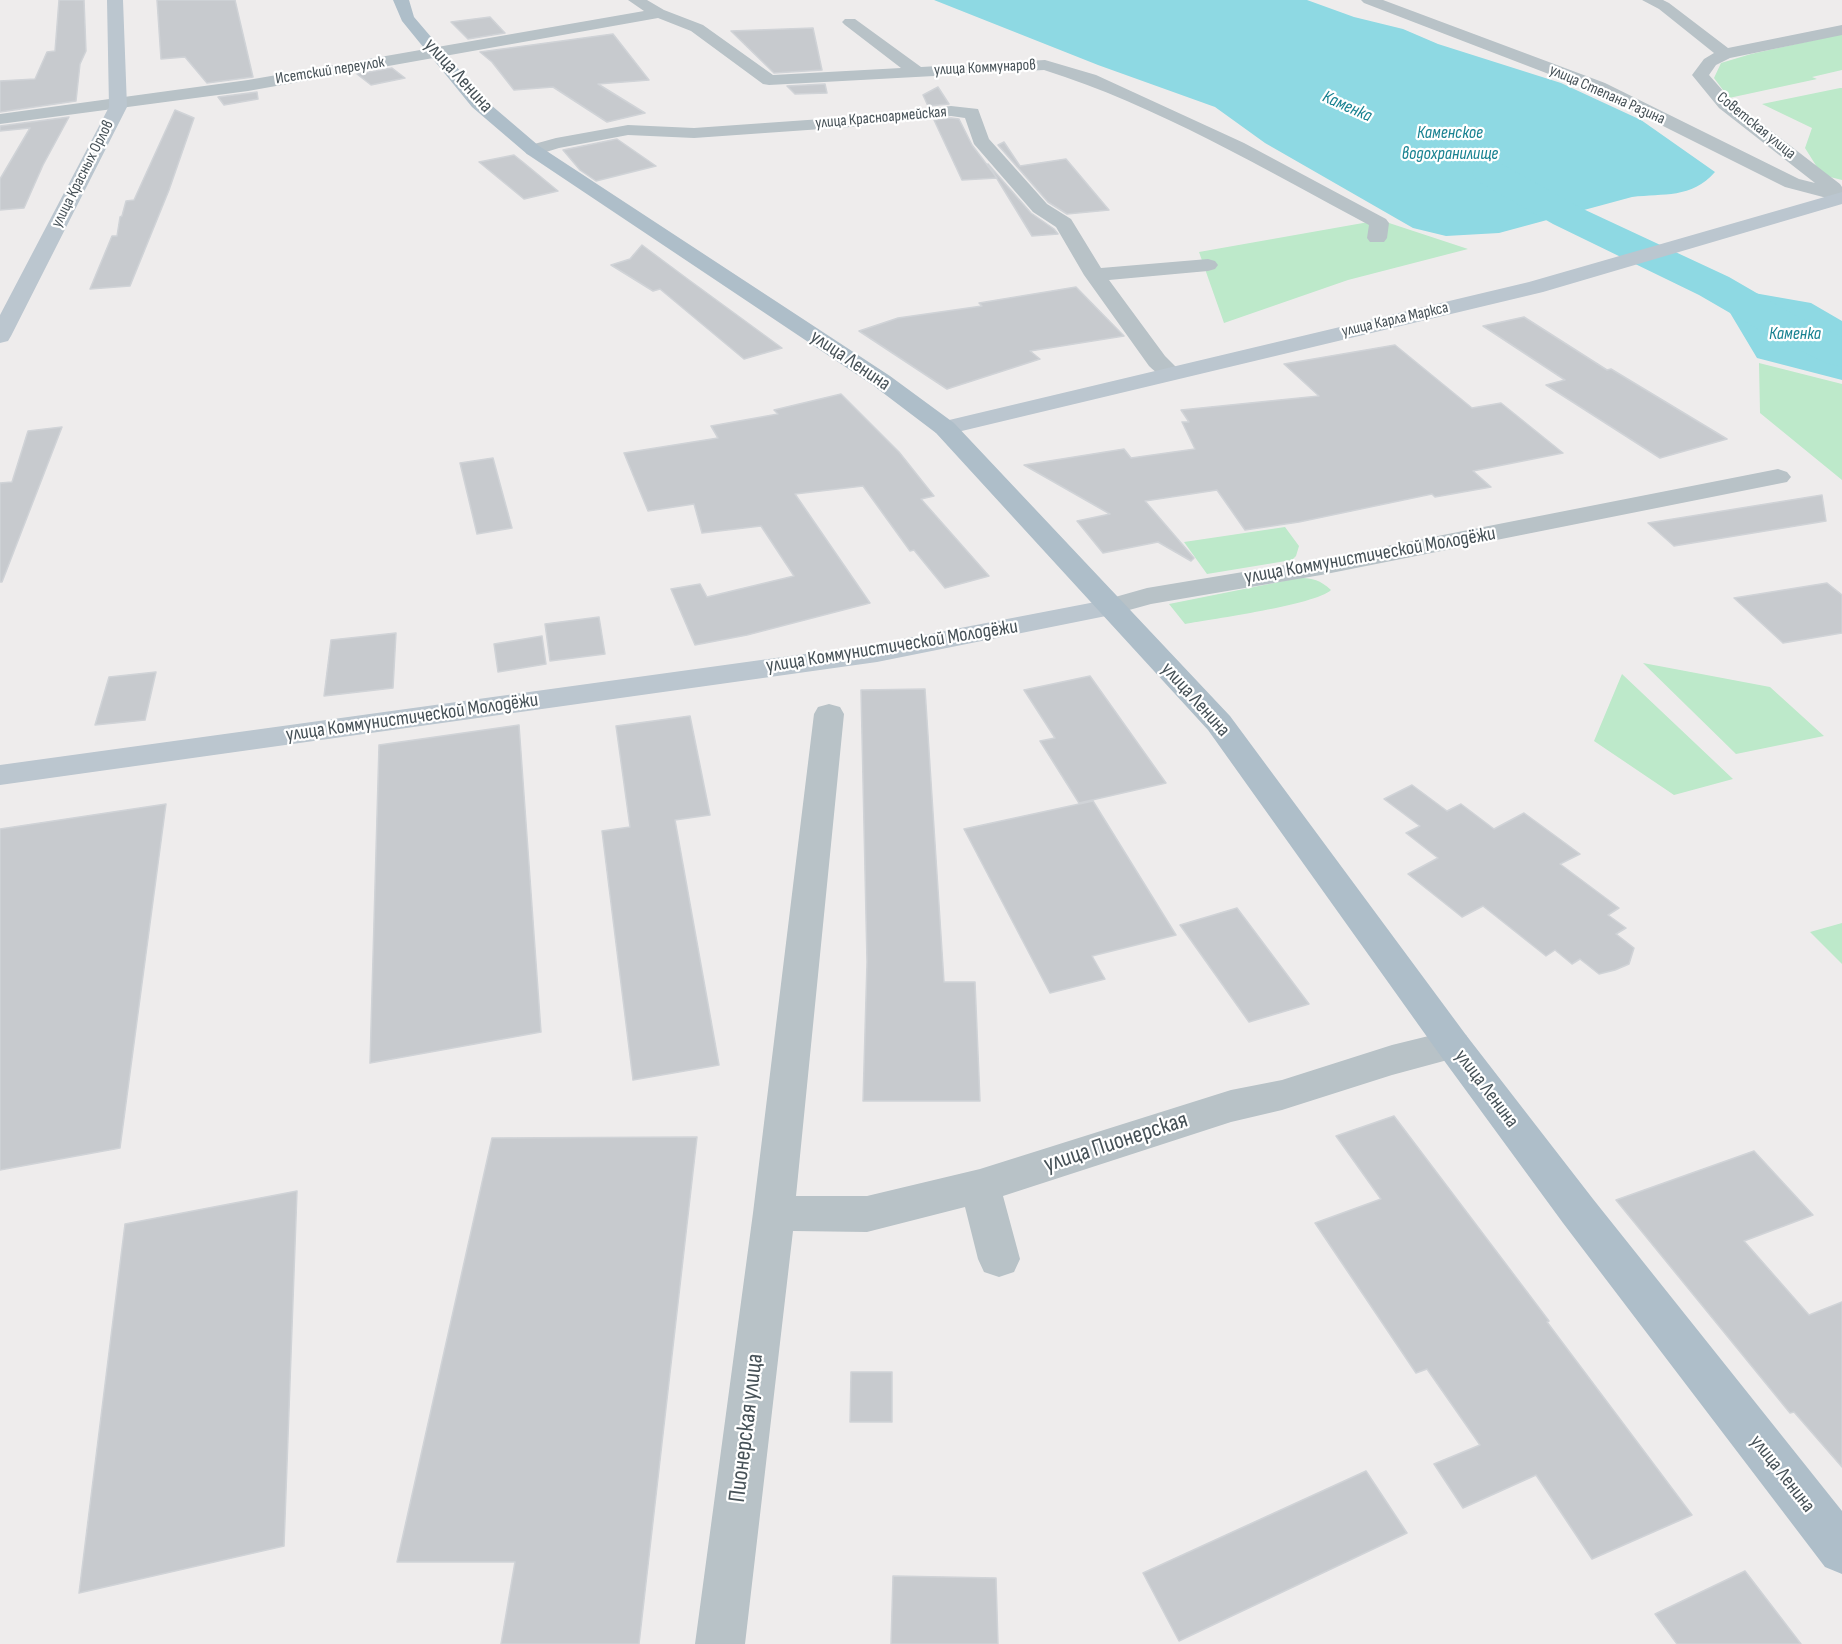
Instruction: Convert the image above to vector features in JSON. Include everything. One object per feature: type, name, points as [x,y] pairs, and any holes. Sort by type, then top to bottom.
[{"type":"main road","name":"улица Ленина","points":[[401,0],[408,18],[478,103],[533,150],[882,381],[945,428],[1219,723],[1453,1046],[1578,1211],[1842,1550]]},
{"type":"street","name":"улица Красных Орлов","points":[[0,336],[118,106],[115,0]]},
{"type":"street","name":"улица Коммунаров","points":[[636,0],[659,13],[697,28],[769,80],[1045,65],[1089,80],[1238,147],[1379,223],[1377,238]]},
{"type":"street","name":"улица Степана Разина","points":[[1369,0],[1599,87],[1792,183],[1842,196]]},
{"type":"street","points":[[1650,0],[1664,6],[1725,54]]},
{"type":"street","name":"Исетский переулок","points":[[0,119],[118,106],[436,54],[659,13]]},
{"type":"street","points":[[850,22],[917,72]]},
{"type":"street","name":"Советская улица","points":[[1842,30],[1725,54],[1710,62],[1700,75],[1725,104],[1842,196]]},
{"type":"street","name":"улица Красноармейская","points":[[533,150],[556,143],[628,130],[694,133],[850,122],[951,111],[972,113],[980,140],[1040,208],[1064,223],[1095,275],[1157,361],[1170,373]]},
{"type":"street","name":"улица Карла Маркса","points":[[945,428],[1535,287],[1813,207],[1842,196]]},
{"type":"street","points":[[1095,275],[1208,265]]},
{"type":"street","name":"улица Коммунистической Молодёжи","points":[[0,775],[877,653],[1111,607],[1147,596],[1321,567],[1778,477]]},
{"type":"street","name":"Пионерская улица","points":[[720,1644],[774,1213],[830,714]]},
{"type":"street","name":"улица Пионерская","points":[[774,1213],[867,1214],[981,1186],[1231,1106],[1282,1095],[1392,1060],[1453,1046]]},
{"type":"street","points":[[981,1186],[999,1259]]},
{"type":"green space","points":[[1842,34],[1842,70],[1812,77],[1817,79],[1729,98],[1714,78],[1721,63]]},
{"type":"green space","points":[[1842,88],[1842,180],[1822,175],[1805,148],[1812,128],[1762,104]]},
{"type":"green space","points":[[1380,220],[1468,249],[1348,280],[1224,323],[1199,252]]},
{"type":"green space","points":[[1759,363],[1842,384],[1842,480],[1760,413]]},
{"type":"green space","points":[[1285,527],[1299,546],[1292,560],[1207,574],[1184,542]]},
{"type":"green space","points":[[1299,578],[1316,580],[1331,590],[1321,596],[1285,606],[1185,624],[1169,604]]},
{"type":"green space","points":[[1643,663],[1770,687],[1824,736],[1736,754]]},
{"type":"green space","points":[[1622,674],[1733,779],[1674,795],[1594,741]]},
{"type":"green space","points":[[1842,923],[1842,964],[1810,932]]},
{"type":"water","name":"Каменское водохранилище","points":[[934,0],[1307,0],[1354,17],[1403,29],[1438,44],[1561,83],[1641,120],[1715,172],[1706,181],[1687,191],[1632,197],[1499,233],[1446,236],[1413,228],[1265,143],[1215,107],[1098,65]]},
{"type":"water","name":"Каменка","points":[[1714,286],[1811,303],[1842,321],[1842,380],[1757,358]]},
{"type":"building","points":[[59,0],[84,0],[86,51],[80,64],[76,101],[0,112],[0,81],[35,79],[47,52],[55,51]]},
{"type":"building","points":[[157,0],[235,0],[253,77],[207,83],[185,57],[161,59]]},
{"type":"building","points":[[490,17],[505,33],[468,39],[451,22]]},
{"type":"building","points":[[813,28],[822,70],[774,73],[731,31]]},
{"type":"building","points":[[613,34],[649,80],[598,84],[645,113],[607,122],[553,87],[514,90],[492,62],[480,52]]},
{"type":"building","points":[[392,68],[405,78],[371,85],[357,74]]},
{"type":"building","points":[[825,84],[827,93],[795,94],[787,86]]},
{"type":"building","points":[[938,87],[949,104],[928,106],[923,95]]},
{"type":"building","points":[[257,92],[258,99],[224,105],[218,97]]},
{"type":"building","points":[[175,110],[194,118],[169,190],[130,286],[90,289],[112,236],[117,236],[120,217],[126,201],[134,200]]},
{"type":"building","points":[[69,117],[43,165],[24,208],[0,210],[0,179],[30,128],[0,131],[0,126]]},
{"type":"building","points":[[959,119],[972,145],[997,178],[962,180],[934,120]]},
{"type":"building","points":[[617,139],[656,166],[596,181],[580,170],[563,150]]},
{"type":"building","points":[[1004,142],[1020,166],[1066,159],[1109,210],[1067,214],[1048,202],[998,145]]},
{"type":"building","points":[[514,155],[558,191],[524,199],[479,162]]},
{"type":"building","points":[[988,164],[1031,213],[1058,234],[1032,236]]},
{"type":"building","points":[[642,245],[782,348],[744,359],[660,289],[653,291],[611,265],[630,259]]},
{"type":"building","points":[[1076,287],[1124,336],[1030,351],[1040,359],[947,389],[859,331],[898,318],[982,306],[979,303]]},
{"type":"building","points":[[1524,317],[1607,370],[1611,369],[1727,439],[1660,458],[1546,385],[1565,380],[1483,326]]},
{"type":"building","points":[[1395,345],[1472,408],[1501,403],[1563,453],[1473,471],[1491,487],[1435,497],[1432,494],[1299,522],[1245,530],[1217,490],[1145,501],[1194,558],[1191,561],[1158,542],[1103,553],[1077,521],[1110,514],[1024,465],[1124,449],[1131,458],[1195,449],[1182,422],[1189,422],[1181,410],[1319,396],[1284,364]]},
{"type":"building","points":[[841,394],[899,452],[934,496],[921,499],[989,576],[945,588],[914,550],[910,551],[863,486],[795,494],[870,603],[747,635],[695,645],[671,589],[700,584],[707,597],[794,576],[761,526],[702,533],[694,504],[648,511],[624,453],[718,438],[711,426],[778,414],[774,410]]},
{"type":"building","points":[[62,427],[2,582],[0,582],[0,483],[12,482],[28,431]]},
{"type":"building","points":[[493,458],[512,528],[477,534],[460,463]]},
{"type":"building","points":[[1822,495],[1826,521],[1674,546],[1648,523]]},
{"type":"building","points":[[1827,583],[1842,595],[1842,633],[1783,643],[1734,598]]},
{"type":"building","points":[[599,617],[605,654],[550,661],[545,624]]},
{"type":"building","points":[[396,633],[393,688],[324,696],[331,640]]},
{"type":"building","points":[[542,636],[546,664],[498,672],[494,644]]},
{"type":"building","points":[[156,672],[145,720],[95,725],[109,677]]},
{"type":"building","points":[[1090,676],[1166,783],[1079,803],[1040,741],[1055,738],[1024,690]]},
{"type":"building","points":[[925,689],[944,982],[975,982],[980,1101],[863,1101],[867,962],[861,690]]},
{"type":"building","points":[[690,716],[710,815],[675,820],[719,1065],[633,1080],[602,831],[630,827],[616,726]]},
{"type":"building","points":[[519,725],[541,1032],[370,1063],[379,745]]},
{"type":"building","points":[[1412,785],[1447,811],[1461,804],[1494,829],[1524,813],[1580,854],[1560,864],[1619,908],[1608,915],[1626,928],[1616,934],[1634,948],[1629,964],[1599,974],[1580,959],[1572,964],[1555,950],[1546,956],[1483,906],[1462,917],[1408,874],[1438,858],[1406,833],[1420,826],[1384,799]]},
{"type":"building","points":[[1093,801],[1176,935],[1092,956],[1105,979],[1050,993],[964,829]]},
{"type":"building","points":[[166,804],[120,1148],[0,1170],[0,829]]},
{"type":"building","points":[[1237,908],[1309,1004],[1249,1022],[1180,925]]},
{"type":"building","points":[[1394,1116],[1692,1515],[1592,1559],[1536,1475],[1463,1508],[1434,1464],[1480,1445],[1427,1369],[1416,1373],[1315,1223],[1381,1199],[1336,1136]]},
{"type":"building","points":[[697,1137],[639,1644],[501,1644],[515,1562],[397,1562],[492,1138]]},
{"type":"building","points":[[1754,1151],[1813,1215],[1744,1241],[1809,1315],[1842,1302],[1842,1467],[1794,1412],[1790,1413],[1616,1200]]},
{"type":"building","points":[[297,1191],[284,1546],[79,1593],[125,1224]]},
{"type":"building","points":[[851,1372],[892,1372],[892,1422],[850,1422]]},
{"type":"building","points":[[1366,1471],[1407,1533],[1179,1641],[1143,1573]]},
{"type":"building","points":[[1745,1571],[1801,1644],[1677,1644],[1655,1614]]},
{"type":"building","points":[[893,1576],[996,1578],[998,1644],[891,1644]]},
{"type":"waterway","name":"Каменка","points":[[1490,173],[1567,216],[1714,286],[1783,326],[1842,354]]}]
